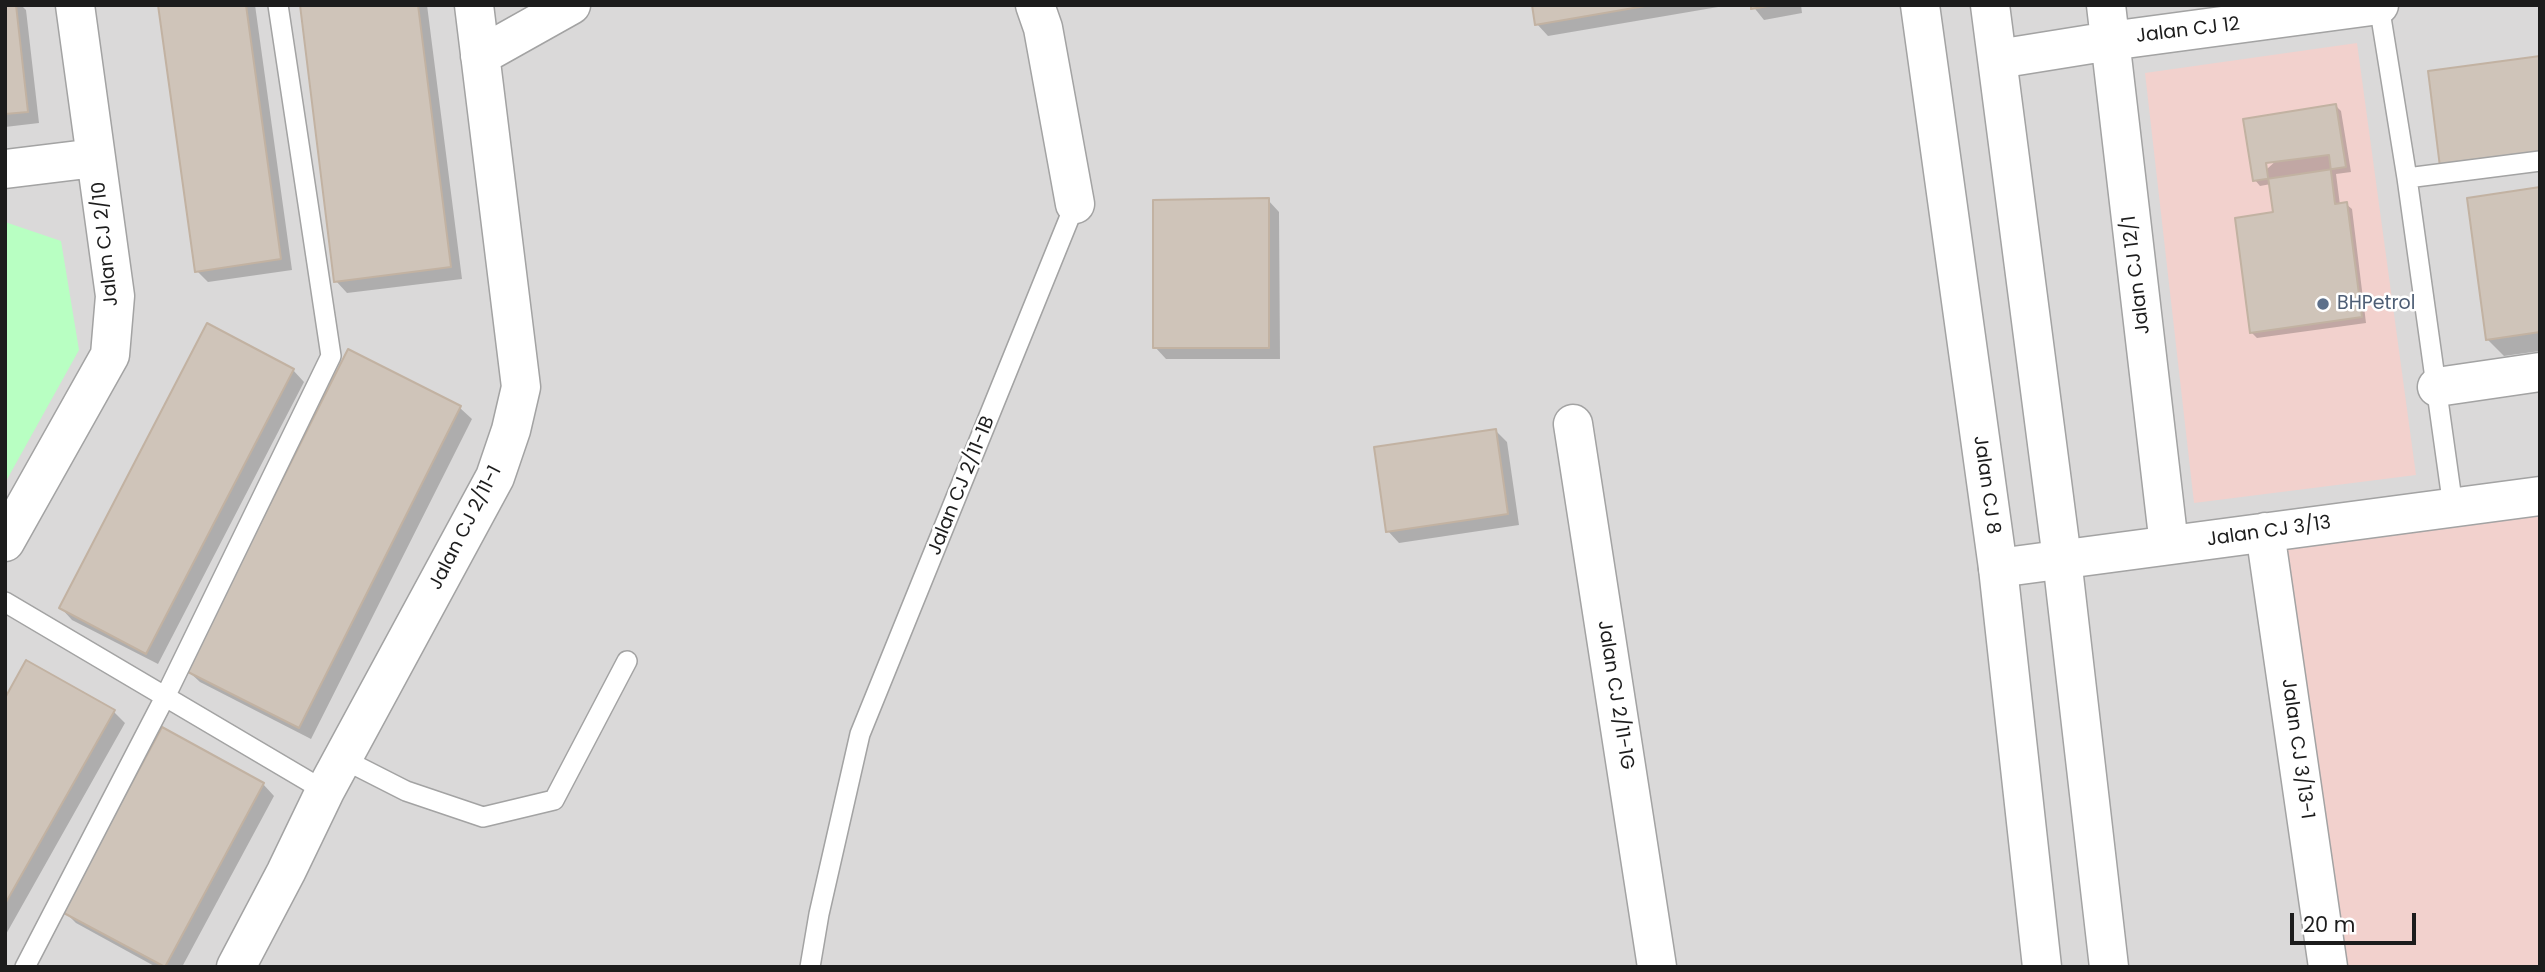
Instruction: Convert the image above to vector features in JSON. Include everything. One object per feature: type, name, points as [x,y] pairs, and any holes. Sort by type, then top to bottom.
[{"type":"street","name":"Jalan CJ 2/10","points":[[5,542],[110,355],[115,296],[75,5]]},
{"type":"street","name":"Jalan CJ 2/11-1","points":[[236,967],[334,775],[495,477],[511,430],[521,387],[474,5]]},
{"type":"street","points":[[480,56],[571,5]]},
{"type":"street","name":"Jalan CJ 2/11-1B","points":[[1035,5],[1043,28],[1075,204]]},
{"type":"street","name":"Jalan CJ 8","points":[[1920,5],[1998,568],[2042,967]]},
{"type":"street","points":[[1990,5],[2062,559],[2109,967]]},
{"type":"street","name":"Jalan CJ 12","points":[[1998,59],[2108,23],[2379,5]]},
{"type":"street","name":"Jalan CJ 12/1","points":[[2108,23],[2169,545]]},
{"type":"street","points":[[5,169],[96,158]]},
{"type":"street","points":[[2437,387],[2540,372]]},
{"type":"street","name":"Jalan CJ 2/11-1G","points":[[1573,424],[1657,967]]},
{"type":"street","name":"Jalan CJ 3/13","points":[[1998,568],[2540,496]]},
{"type":"street","name":"Jalan CJ 3/13-1","points":[[2265,532],[2328,967]]},
{"type":"lane","points":[[25,967],[165,697],[331,356],[278,5]]},
{"type":"lane","points":[[2379,5],[2407,178],[2453,507]]},
{"type":"lane","points":[[2407,178],[2540,161]]},
{"type":"lane","name":"Jalan CJ 2/11-1B","points":[[810,967],[819,914],[860,733],[1075,204]]},
{"type":"lane","points":[[5,601],[165,697],[334,775],[406,791],[483,817],[554,800],[627,661]]},
{"type":"shaded area","points":[[5,5],[2540,5],[2540,967],[5,967]]},
{"type":"shaded area","points":[[2357,43],[2416,475],[2194,503],[2145,73]]},
{"type":"shaded area","points":[[2540,516],[2540,967],[2346,967],[2286,549]]},
{"type":"green space","points":[[5,222],[61,241],[79,350],[5,483]]},
{"type":"building","points":[[5,5],[16,5],[28,112],[5,114]]},
{"type":"building","points":[[158,5],[246,5],[281,259],[195,272]]},
{"type":"building","points":[[300,5],[418,5],[451,267],[334,282]]},
{"type":"building","points":[[1532,5],[1651,5],[1535,25]]},
{"type":"building","points":[[1751,5],[1774,5],[1751,9]]},
{"type":"building","points":[[2540,56],[2540,153],[2440,167],[2428,71]]},
{"type":"building","points":[[2336,104],[2346,167],[2253,181],[2243,119]]},
{"type":"building","points":[[2329,155],[2335,204],[2347,202],[2362,317],[2250,333],[2235,218],[2273,212],[2266,163]]},
{"type":"building","points":[[2540,187],[2540,332],[2486,340],[2467,198]]},
{"type":"building","points":[[1269,198],[1269,348],[1153,348],[1153,200]]},
{"type":"building","points":[[207,323],[294,369],[146,654],[59,608]]},
{"type":"building","points":[[348,349],[461,406],[299,728],[186,671]]},
{"type":"building","points":[[1496,429],[1508,514],[1386,532],[1374,447]]},
{"type":"building","points":[[26,660],[115,710],[5,904],[5,698]]},
{"type":"building","points":[[162,727],[264,783],[165,967],[62,912]]},
{"type":"place","name":"BHPetrol","points":[[2323,304]]}]
